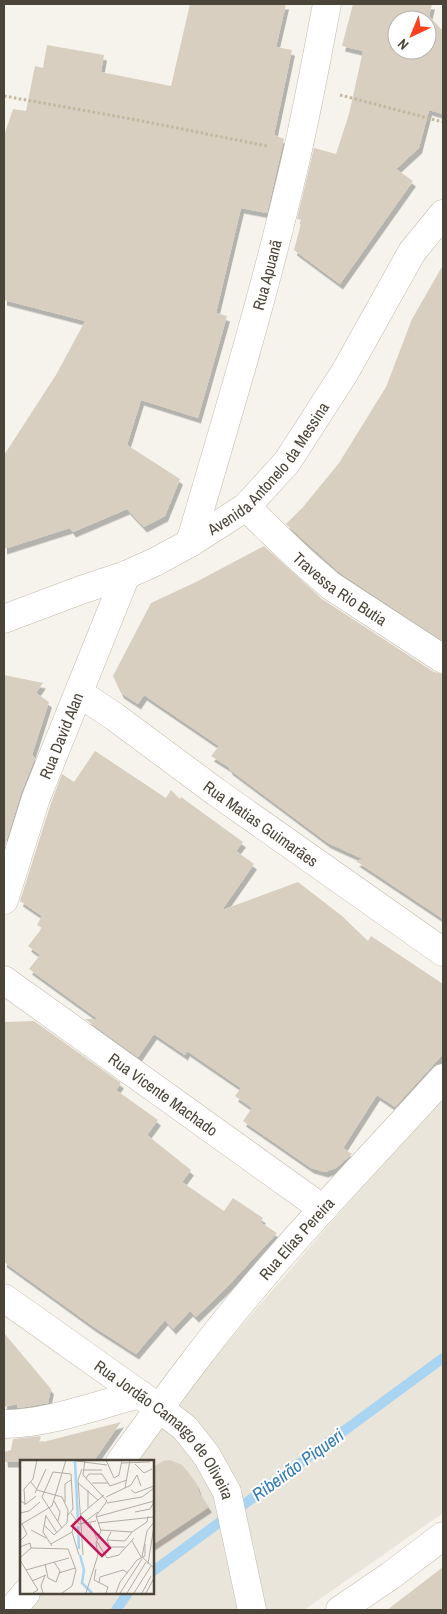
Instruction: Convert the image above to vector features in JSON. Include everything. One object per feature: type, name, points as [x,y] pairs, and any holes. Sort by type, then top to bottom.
[{"type":"street","name":"Rua Apuanã","points":[[190,544],[250,339],[297,152],[327,4]]},
{"type":"street","name":"Avenida Antonelo da Messina","points":[[4,619],[126,574],[190,544],[246,507],[287,462],[346,372],[412,252],[443,214]]},
{"type":"street","name":"Travessa Rio Butia","points":[[246,507],[331,586],[443,659]]},
{"type":"street","name":"Rua David Alan","points":[[4,900],[36,798],[126,574]]},
{"type":"street","name":"Rua Matias Guimarães","points":[[78,693],[115,717],[216,792],[443,952]]},
{"type":"street","name":"Rua Vicente Machado","points":[[4,980],[323,1209]]},
{"type":"street","name":"Rua Elias Pereira","points":[[121,1460],[149,1401],[443,1078]]},
{"type":"street","name":"Rua Jordão Camargo de Oliveira","points":[[4,1298],[185,1428],[208,1456],[227,1492],[252,1610]]},
{"type":"street","points":[[4,1424],[18,1424],[149,1401]]},
{"type":"street","points":[[340,1610],[390,1576],[443,1536]]},
{"type":"street","points":[[12,1610],[25,1594]]},
{"type":"path","points":[[310,88],[443,122]]},
{"type":"path","points":[[4,96],[297,152]]},
{"type":"shaded area","points":[[443,1093],[443,1513],[304,1610],[21,1610],[33,1594],[154,1594],[154,1460],[136,1460],[213,1359]]},
{"type":"building","points":[[190,4],[286,4],[276,47],[292,50],[274,135],[284,139],[267,213],[241,208],[216,313],[227,316],[198,418],[141,400],[127,445],[180,479],[165,516],[144,527],[127,509],[73,532],[70,528],[4,549],[4,455],[56,375],[85,321],[4,300],[4,136],[13,109],[26,111],[35,66],[43,68],[47,45],[104,55],[101,72],[171,86]]},
{"type":"building","points":[[353,4],[432,4],[430,10],[387,10],[387,60],[437,60],[437,25],[443,31],[443,114],[429,110],[419,148],[396,169],[413,181],[340,284],[294,250],[302,220],[297,219],[314,148],[336,154],[349,114],[363,51],[342,46]]},
{"type":"building","points":[[443,265],[443,641],[340,573],[286,524],[303,507],[339,463],[386,387],[412,319]]},
{"type":"building","points":[[264,546],[322,599],[434,672],[443,674],[443,919],[356,861],[363,859],[328,843],[230,768],[211,756],[219,746],[144,695],[138,704],[121,693],[113,676],[151,603],[196,582]]},
{"type":"building","points":[[4,675],[43,683],[36,693],[49,702],[32,755],[35,758],[21,793],[4,849]]},
{"type":"building","points":[[95,751],[166,798],[171,790],[180,799],[181,797],[243,842],[236,851],[254,864],[222,910],[298,882],[342,916],[368,941],[371,936],[443,984],[443,1054],[395,1107],[377,1095],[343,1148],[352,1154],[336,1168],[325,1172],[311,1168],[243,1121],[252,1108],[235,1096],[241,1088],[187,1051],[185,1055],[154,1034],[138,1057],[85,1019],[98,1019],[29,969],[40,955],[28,946],[42,928],[37,925],[42,916],[20,901],[62,774],[74,782]]},
{"type":"building","points":[[34,1021],[121,1083],[116,1090],[158,1120],[147,1135],[191,1170],[182,1182],[224,1211],[233,1198],[263,1218],[260,1222],[277,1233],[196,1317],[190,1311],[173,1329],[165,1320],[136,1354],[94,1327],[4,1262],[4,1022]]},
{"type":"building","points":[[4,1333],[51,1389],[48,1403],[19,1408],[17,1408],[17,1404],[4,1407]]},
{"type":"building","points":[[121,1422],[94,1460],[20,1460],[20,1462],[5,1462],[4,1452],[11,1450],[13,1439],[41,1436],[39,1443]]},
{"type":"building","points":[[170,1460],[182,1465],[196,1483],[200,1494],[209,1507],[154,1544],[154,1467],[163,1461]]},
{"type":"building","points":[[443,1567],[443,1610],[387,1610]]},
{"type":"waterway","name":"Ribeirão Piqueri","points":[[154,1571],[443,1358]]},
{"type":"waterway","name":"Ribeirão Piqueri","points":[[116,1610],[127,1594]]}]
